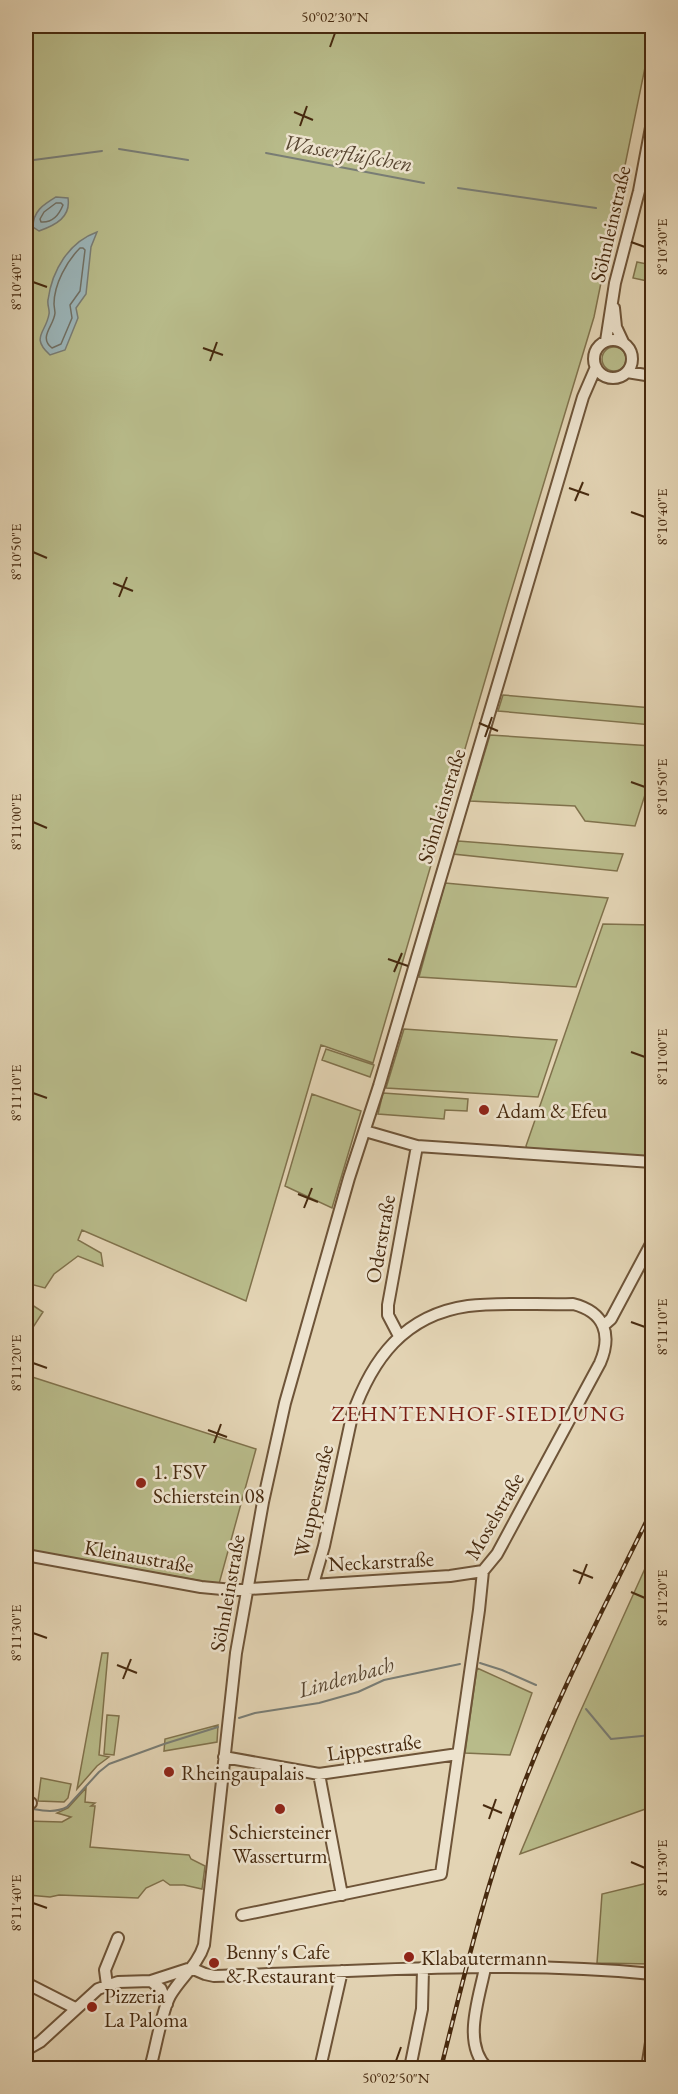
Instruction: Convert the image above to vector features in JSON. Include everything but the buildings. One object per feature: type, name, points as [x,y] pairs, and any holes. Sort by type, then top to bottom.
[{"type":"street","name":"Söhnleinstraße","points":[[606,341],[652,122]]},
{"type":"street","name":"Söhnleinstraße","points":[[613,299],[616,327],[623,342]]},
{"type":"street","points":[[633,358],[627,372],[620,377],[609,378],[601,374],[596,367],[594,354],[606,341],[614,339],[623,342],[629,347],[640,367],[652,375]]},
{"type":"street","name":"Söhnleinstraße","points":[[150,2068],[166,2004],[200,1955],[204,1941],[236,1653],[263,1502],[285,1403],[587,385],[596,367]]},
{"type":"street","points":[[627,372],[652,375]]},
{"type":"street","name":"Söhnleinstraße","points":[[582,403],[595,386],[609,378]]},
{"type":"street","points":[[365,1131],[417,1146],[652,1162]]},
{"type":"street","name":"Oderstraße","points":[[399,1336],[388,1315],[388,1305],[417,1146]]},
{"type":"street","points":[[603,1326],[611,1319],[652,1242]]},
{"type":"street","name":"Wupperstraße","points":[[314,1584],[352,1416],[372,1371],[399,1336],[437,1314],[477,1305],[573,1304],[595,1313],[603,1326]]},
{"type":"street","name":"Moselstraße","points":[[342,1894],[441,1874],[483,1571],[492,1561],[522,1509],[600,1363],[605,1343],[603,1326]]},
{"type":"street","name":"Kleinaustraße","points":[[26,1555],[212,1588],[246,1590]]},
{"type":"street","name":"Neckarstraße","points":[[246,1590],[450,1576],[483,1571]]},
{"type":"street","name":"Lippestraße","points":[[224,1757],[319,1774],[458,1754]]},
{"type":"street","points":[[242,1915],[342,1894],[319,1774]]},
{"type":"street","points":[[107,1985],[105,1970],[118,1938]]},
{"type":"street","points":[[26,2050],[40,2042],[96,1990],[118,1982],[151,1981],[191,1968],[214,1976],[485,1968],[583,1969],[652,1974]]},
{"type":"street","points":[[485,1968],[474,2033],[478,2056],[487,2068]]},
{"type":"street","points":[[410,2068],[422,2009],[423,1969]]},
{"type":"street","points":[[320,2068],[342,1971]]},
{"type":"street","points":[[151,1981],[161,1989],[166,2004]]},
{"type":"street","points":[[26,1983],[75,2008]]},
{"type":"street","points":[[647,2068],[652,2036]]},
{"type":"green space","points":[[26,26],[650,26],[649,48],[594,317],[373,1063],[321,1045],[246,1301],[82,1230],[78,1240],[101,1253],[103,1266],[78,1256],[54,1274],[45,1288],[26,1283]]},
{"type":"green space","points":[[637,262],[652,265],[652,282],[633,278]]},
{"type":"green space","points":[[614,347],[623,350],[626,359],[623,368],[614,371],[605,368],[602,359],[605,350]]},
{"type":"green space","points":[[503,695],[652,708],[652,725],[498,711]]},
{"type":"green space","points":[[490,735],[652,746],[652,773],[635,826],[585,821],[575,806],[470,801]]},
{"type":"green space","points":[[458,841],[623,854],[617,871],[453,854]]},
{"type":"green space","points":[[445,883],[608,898],[576,987],[419,977]]},
{"type":"green space","points":[[603,924],[652,925],[652,1158],[528,1150],[526,1146]]},
{"type":"green space","points":[[404,1029],[557,1040],[538,1097],[386,1088]]},
{"type":"green space","points":[[326,1049],[374,1065],[370,1077],[322,1060]]},
{"type":"green space","points":[[383,1093],[468,1099],[467,1111],[445,1110],[444,1119],[378,1114]]},
{"type":"green space","points":[[312,1094],[361,1111],[332,1208],[285,1186]]},
{"type":"green space","points":[[26,1301],[43,1312],[26,1338]]},
{"type":"green space","points":[[26,1375],[256,1449],[219,1584],[26,1550]]},
{"type":"green space","points":[[652,1553],[652,1810],[651,1807],[520,1854],[577,1719]]},
{"type":"green space","points":[[102,1653],[108,1653],[99,1755],[109,1757],[97,1766],[77,1789]]},
{"type":"green space","points":[[477,1668],[532,1693],[510,1755],[465,1753]]},
{"type":"green space","points":[[107,1715],[119,1716],[114,1755],[104,1754]]},
{"type":"green space","points":[[218,1725],[217,1742],[164,1751],[165,1739]]},
{"type":"green space","points":[[41,1778],[71,1784],[68,1798],[64,1802],[38,1801]]},
{"type":"green space","points":[[86,1788],[85,1802],[95,1803],[91,1806],[95,1806],[90,1847],[189,1855],[191,1859],[205,1866],[202,1889],[170,1885],[163,1880],[146,1888],[138,1898],[28,1895],[33,1846],[26,1846],[26,1821],[62,1822],[71,1817],[57,1813],[68,1808]]},
{"type":"green space","points":[[652,1882],[652,1964],[597,1963],[602,1894]]},
{"type":"water","points":[[56,197],[68,198],[65,215],[56,223],[39,231],[33,227],[37,213]]},
{"type":"water","points":[[97,232],[91,247],[86,294],[76,308],[78,318],[65,350],[50,355],[44,349],[40,339],[49,314],[48,300],[53,278],[70,250]]},
{"type":"waterway","name":"Wasserflüßchen","points":[[119,149],[188,160]]},
{"type":"waterway","name":"Wasserflüßchen","points":[[26,161],[102,151]]},
{"type":"waterway","name":"Wasserflüßchen","points":[[266,153],[424,183]]},
{"type":"waterway","name":"Wasserflüßchen","points":[[458,188],[596,208]]},
{"type":"waterway","name":"Lindenbach","points":[[480,1663],[536,1685]]},
{"type":"waterway","name":"Lindenbach","points":[[239,1718],[255,1713],[319,1703],[358,1692],[384,1680],[460,1664]]},
{"type":"waterway","name":"Lindenbach","points":[[586,1709],[611,1739],[652,1735]]},
{"type":"waterway","name":"Lindenbach","points":[[26,1808],[47,1811],[67,1807],[109,1764],[218,1727]]},
{"type":"railway","points":[[441,2068],[486,1896],[520,1794],[566,1686],[652,1510]]},
{"type":"place","name":"Adam & Efeu","points":[[484,1110]]},
{"type":"place","name":"1. FSV Schierstein 08","points":[[141,1483]]},
{"type":"place","name":"Rheingaupalais","points":[[169,1772]]},
{"type":"place","name":"Schiersteiner Wasserturm","points":[[280,1809]]},
{"type":"place","name":"Klabautermann","points":[[409,1957]]},
{"type":"place","name":"Benny's Cafe & Restaurant","points":[[214,1963]]},
{"type":"place","name":"Pizzeria La Paloma","points":[[92,2007]]},
{"type":"district","name":"ZEHNTENHOF-SIEDLUNG","points":[[479,1413]]}]
